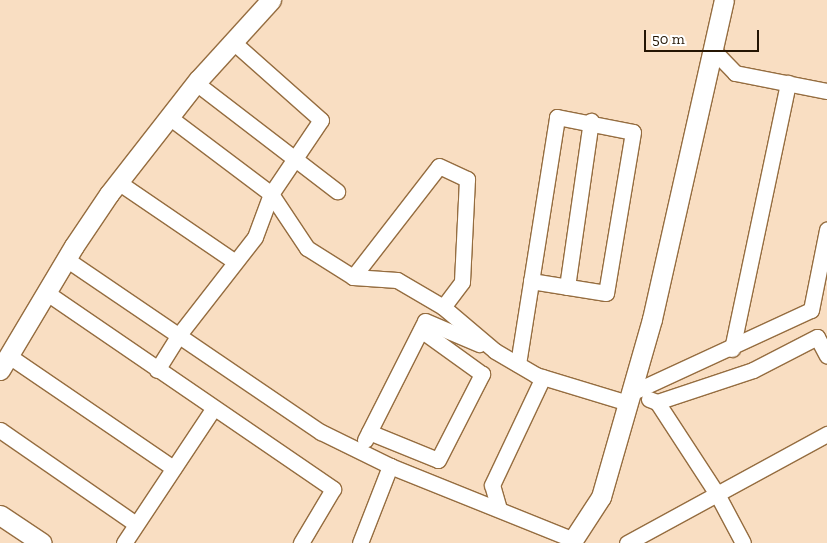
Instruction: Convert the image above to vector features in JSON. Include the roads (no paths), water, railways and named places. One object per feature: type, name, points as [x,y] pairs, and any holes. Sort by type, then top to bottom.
[{"type":"street","points":[[173,468],[4,363],[66,260],[118,182],[196,83],[271,0]]},
{"type":"street","points":[[66,260],[321,432],[390,466],[499,509],[572,542],[601,497],[652,320],[724,0]]},
{"type":"street","points":[[157,370],[178,336],[208,301],[234,261],[254,237],[272,194],[321,120],[232,41]]},
{"type":"street","points":[[713,50],[735,73],[827,91]]},
{"type":"street","points":[[196,83],[337,190]]},
{"type":"street","points":[[732,349],[788,83]]},
{"type":"street","points":[[169,116],[272,194],[307,248],[353,277],[397,280],[443,307],[495,351]]},
{"type":"street","points":[[518,364],[531,281],[557,117],[591,121],[633,132],[606,293],[531,281]]},
{"type":"street","points":[[567,287],[591,121]]},
{"type":"street","points":[[353,277],[439,166],[467,179],[462,282],[443,307]]},
{"type":"street","points":[[118,182],[234,261]]},
{"type":"street","points":[[630,398],[811,310],[827,230]]},
{"type":"street","points":[[47,293],[333,490],[304,542]]},
{"type":"street","points":[[360,450],[425,321],[495,351],[543,377],[630,398],[657,402],[753,370],[817,337],[827,356]]},
{"type":"street","points":[[369,432],[438,460],[482,374],[421,330]]},
{"type":"street","points":[[499,509],[492,485],[543,377]]},
{"type":"street","points":[[657,402],[717,494],[743,543]]},
{"type":"street","points":[[124,543],[213,409]]},
{"type":"street","points":[[0,430],[136,524]]},
{"type":"street","points":[[627,543],[827,434]]},
{"type":"street","points":[[360,543],[390,466]]},
{"type":"street","points":[[0,515],[42,543]]}]
